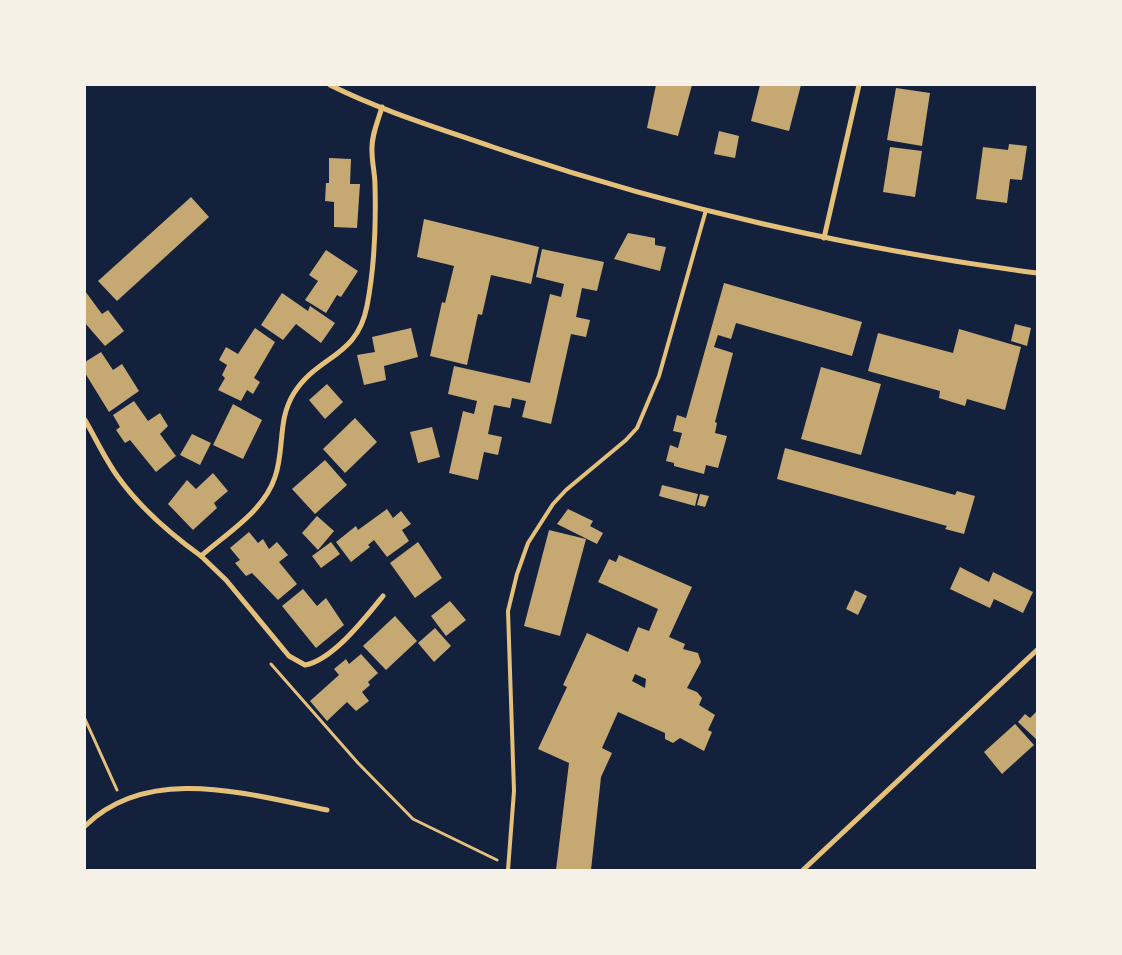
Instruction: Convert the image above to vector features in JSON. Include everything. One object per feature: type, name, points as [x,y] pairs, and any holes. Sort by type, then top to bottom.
[{"type":"street","points":[[330,85],[382,107],[547,166],[706,210],[824,238],[965,263],[1037,272]]},
{"type":"street","points":[[824,238],[859,85]]},
{"type":"street","points":[[201,556],[262,500],[276,477],[282,424],[292,395],[310,373],[345,349],[353,340],[362,322],[370,277],[375,185],[372,150],[373,136],[382,107]]},
{"type":"street","points":[[85,420],[117,475],[140,505],[168,532],[201,556],[226,580],[289,656],[305,665],[320,660],[363,621],[383,596]]},
{"type":"street","points":[[804,870],[1037,650]]},
{"type":"street","points":[[85,826],[105,809],[122,800],[161,791],[216,789],[326,810]]},
{"type":"lane","points":[[509,868],[514,791],[508,612],[517,574],[528,543],[553,504],[566,490],[620,445],[637,428],[659,376],[706,210]]},
{"type":"path","points":[[271,664],[358,764],[413,819],[509,868]]},
{"type":"path","points":[[85,719],[122,800]]},
{"type":"building","points":[[656,85],[692,85],[678,136],[647,128]]},
{"type":"building","points":[[760,85],[801,85],[789,131],[751,121]]},
{"type":"building","points":[[896,88],[930,93],[922,146],[887,140]]},
{"type":"building","points":[[719,131],[739,136],[735,158],[714,154]]},
{"type":"building","points":[[1009,144],[1027,146],[1022,180],[1010,179],[1007,203],[976,199],[983,147],[1008,150]]},
{"type":"building","points":[[890,147],[922,151],[915,197],[883,192]]},
{"type":"building","points":[[329,158],[351,159],[350,184],[360,184],[357,228],[334,227],[334,202],[325,201],[326,183],[329,183]]},
{"type":"building","points":[[191,197],[209,217],[117,301],[98,281]]},
{"type":"building","points":[[424,219],[539,247],[531,284],[491,275],[482,315],[478,314],[467,365],[430,356],[442,302],[445,303],[454,266],[417,257]]},
{"type":"building","points":[[628,233],[655,238],[655,245],[666,247],[660,271],[614,259]]},
{"type":"building","points":[[542,249],[604,262],[597,291],[582,288],[576,317],[590,320],[586,337],[571,334],[551,424],[522,417],[526,401],[512,398],[510,408],[494,405],[488,434],[502,437],[498,455],[484,452],[478,480],[449,473],[463,411],[474,414],[477,401],[448,394],[454,366],[530,383],[550,294],[561,297],[564,284],[536,277]]},
{"type":"building","points":[[326,250],[358,271],[341,297],[337,295],[326,313],[305,300],[318,281],[309,275]]},
{"type":"building","points":[[724,283],[862,322],[852,356],[736,323],[731,339],[718,335],[714,347],[733,353],[715,422],[717,423],[715,433],[727,436],[718,468],[706,465],[704,474],[674,466],[674,463],[666,461],[670,445],[678,448],[682,433],[673,431],[677,415],[686,418]]},
{"type":"building","points":[[85,291],[102,314],[108,310],[124,331],[105,346],[85,323]]},
{"type":"building","points":[[282,293],[308,311],[310,306],[335,323],[321,343],[296,324],[283,340],[261,325]]},
{"type":"building","points":[[1015,324],[1031,328],[1027,346],[1011,341]]},
{"type":"building","points":[[255,328],[275,342],[254,378],[260,382],[253,394],[247,390],[241,401],[218,390],[225,378],[222,375],[227,365],[219,360],[226,347],[238,354]]},
{"type":"building","points":[[411,328],[418,357],[384,366],[386,380],[364,385],[357,355],[375,352],[372,337]]},
{"type":"building","points":[[959,329],[1021,347],[1005,410],[967,399],[965,406],[939,398],[940,391],[868,371],[878,333],[953,353]]},
{"type":"building","points":[[101,352],[113,370],[122,364],[139,391],[109,412],[85,373],[85,362]]},
{"type":"building","points":[[821,367],[881,384],[861,455],[801,439]]},
{"type":"building","points":[[327,384],[343,402],[325,419],[309,400]]},
{"type":"building","points":[[134,401],[148,421],[160,413],[168,426],[160,434],[176,456],[156,472],[130,440],[125,443],[116,430],[120,427],[113,415]]},
{"type":"building","points":[[233,404],[262,420],[243,459],[213,445]]},
{"type":"building","points":[[355,418],[377,442],[345,473],[323,449]]},
{"type":"building","points":[[432,427],[440,457],[418,463],[410,432]]},
{"type":"building","points":[[192,434],[211,443],[200,465],[180,455]]},
{"type":"building","points":[[785,448],[955,495],[957,491],[975,496],[964,534],[945,529],[947,526],[777,479]]},
{"type":"building","points":[[325,460],[347,485],[315,514],[292,489]]},
{"type":"building","points":[[213,473],[228,491],[214,503],[217,508],[193,530],[168,504],[187,480],[196,489]]},
{"type":"building","points":[[662,485],[698,494],[695,506],[659,496]]},
{"type":"building","points":[[700,494],[709,496],[705,507],[697,505]]},
{"type":"building","points":[[387,509],[393,518],[401,511],[411,524],[402,530],[409,541],[387,557],[374,540],[368,545],[370,547],[351,562],[336,542],[356,526],[358,530]]},
{"type":"building","points":[[568,509],[593,521],[590,526],[603,533],[597,544],[557,524]]},
{"type":"building","points":[[317,516],[334,531],[318,550],[302,533]]},
{"type":"building","points":[[549,530],[586,539],[560,636],[524,626]]},
{"type":"building","points":[[249,532],[258,543],[263,539],[269,549],[277,542],[288,555],[279,562],[297,584],[278,600],[252,573],[246,576],[235,563],[240,560],[230,548]]},
{"type":"building","points":[[331,542],[340,554],[321,568],[312,556]]},
{"type":"building","points":[[418,542],[442,578],[415,598],[390,563]]},
{"type":"building","points":[[619,555],[692,587],[669,637],[685,644],[683,649],[698,653],[701,662],[687,688],[697,692],[702,698],[699,705],[715,715],[708,730],[712,732],[704,751],[680,738],[673,743],[665,739],[665,733],[618,712],[602,748],[612,753],[601,777],[591,870],[556,870],[569,763],[538,749],[567,687],[563,685],[587,633],[628,652],[638,627],[649,631],[658,609],[598,582],[609,559],[616,562]],"holes":[[[635,674],[646,679],[645,688],[632,681]]]},
{"type":"building","points":[[960,567],[989,582],[993,572],[1033,592],[1023,613],[994,599],[990,608],[950,589]]},
{"type":"building","points":[[303,589],[317,606],[326,598],[344,625],[316,648],[282,606]]},
{"type":"building","points":[[855,590],[867,596],[858,615],[846,609]]},
{"type":"building","points":[[450,601],[466,620],[446,636],[431,616]]},
{"type":"building","points":[[395,616],[417,641],[386,670],[363,646]]},
{"type":"building","points":[[435,628],[451,646],[434,662],[418,643]]},
{"type":"building","points":[[361,654],[378,673],[368,682],[370,685],[362,692],[369,701],[356,711],[347,702],[327,721],[310,701],[339,675],[334,669],[346,659],[349,664]]},
{"type":"building","points":[[1037,711],[1037,740],[1018,722],[1025,714],[1030,718]]},
{"type":"building","points":[[1015,724],[1034,745],[1002,774],[984,752]]}]
